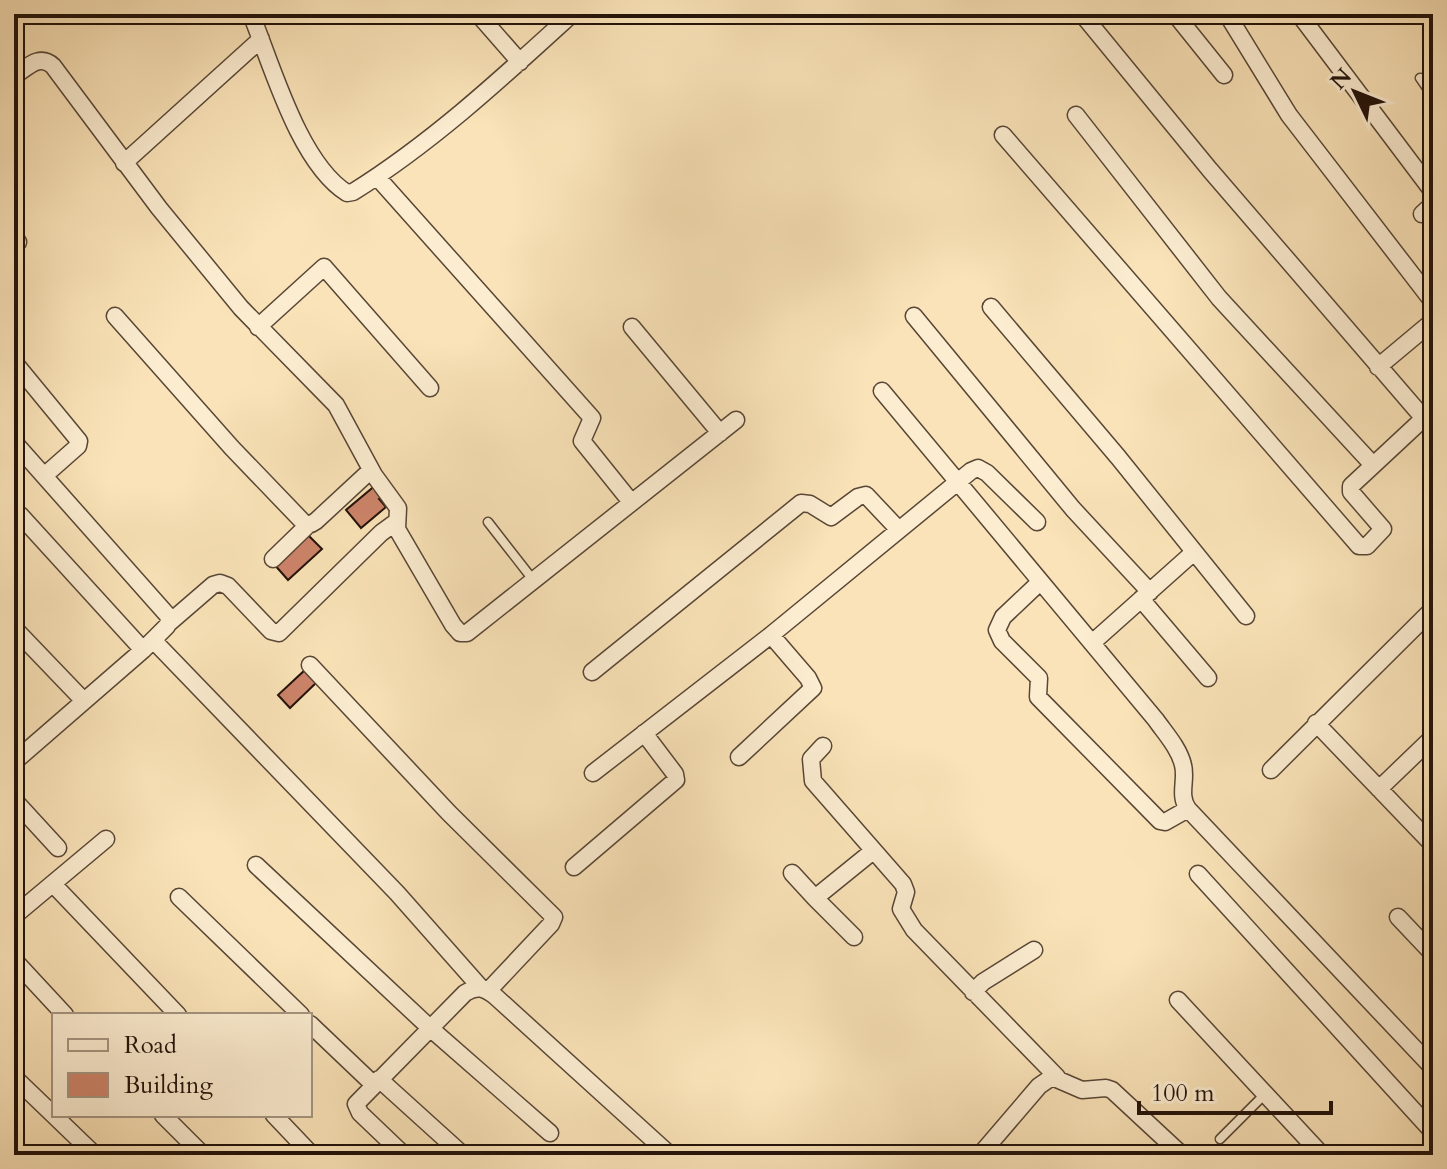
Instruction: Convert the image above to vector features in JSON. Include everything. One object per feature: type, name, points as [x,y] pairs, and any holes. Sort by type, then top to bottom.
[{"type":"street","points":[[251,14],[298,130],[325,172],[347,193],[400,162],[520,62],[572,14]]},
{"type":"street","points":[[478,14],[520,62]]},
{"type":"street","points":[[1003,135],[1361,547],[1367,546],[1383,529],[1350,488],[1373,465],[1428,424],[1210,170],[1082,14]]},
{"type":"street","points":[[1175,14],[1224,75]]},
{"type":"street","points":[[1227,14],[1289,115],[1433,302]]},
{"type":"street","points":[[1299,14],[1433,192]]},
{"type":"street","points":[[124,163],[261,39]]},
{"type":"street","points":[[14,76],[41,60],[50,62],[181,236],[258,327],[329,395],[345,418],[371,470],[398,508],[397,529],[460,633],[467,633],[736,420]]},
{"type":"street","points":[[1076,115],[1219,298],[1373,465]]},
{"type":"street","points":[[377,177],[592,418],[582,441],[631,502]]},
{"type":"street","points":[[258,327],[324,267],[430,388]]},
{"type":"street","points":[[991,307],[1118,457],[1246,616]]},
{"type":"street","points":[[115,316],[232,448],[308,525]]},
{"type":"street","points":[[914,316],[1145,596],[1208,678]]},
{"type":"street","points":[[1378,367],[1433,322]]},
{"type":"street","points":[[632,327],[720,433]]},
{"type":"street","points":[[14,362],[79,441],[78,446],[44,476]]},
{"type":"street","points":[[882,391],[1156,720],[1184,765],[1183,798],[1188,809],[1433,1068]]},
{"type":"street","points":[[14,442],[168,613],[169,623]]},
{"type":"street","points":[[593,773],[771,635],[975,469],[982,470],[1037,522]]},
{"type":"street","points":[[273,559],[371,470]]},
{"type":"street","points":[[592,672],[801,503],[810,504],[831,517],[858,497],[866,495],[899,530]]},
{"type":"street","points":[[20,515],[397,893],[485,990],[670,1155]]},
{"type":"street","points":[[16,754],[84,701],[213,585],[220,583],[228,586],[277,634],[396,522]]},
{"type":"street","points":[[1092,643],[1194,552]]},
{"type":"street","points":[[1040,582],[1003,617],[997,630],[1002,641],[1039,678],[1038,697],[1160,821],[1165,822],[1188,809]]},
{"type":"street","points":[[1271,770],[1433,609]]},
{"type":"street","points":[[14,628],[84,701]]},
{"type":"street","points":[[739,757],[813,688],[771,635]]},
{"type":"street","points":[[310,665],[449,813],[554,917],[551,924],[485,990]]},
{"type":"street","points":[[1316,723],[1433,845]]},
{"type":"street","points":[[574,867],[676,780],[675,774],[644,733]]},
{"type":"street","points":[[1379,789],[1433,737]]},
{"type":"street","points":[[823,746],[811,759],[813,781],[903,884],[906,892],[901,909],[914,930],[1057,1077],[1082,1090],[1112,1090],[1182,1155]]},
{"type":"street","points":[[14,800],[58,848]]},
{"type":"street","points":[[18,906],[53,884],[106,839]]},
{"type":"street","points":[[815,898],[873,851]]},
{"type":"street","points":[[256,865],[430,1028],[550,1133]]},
{"type":"street","points":[[792,873],[854,937]]},
{"type":"street","points":[[1198,874],[1433,1132]]},
{"type":"street","points":[[53,884],[176,1013]]},
{"type":"street","points":[[179,897],[299,1013]]},
{"type":"street","points":[[1398,917],[1433,954]]},
{"type":"street","points":[[973,992],[983,982],[1034,950]]},
{"type":"street","points":[[14,960],[63,1013]]},
{"type":"street","points":[[404,1155],[357,1108],[358,1100],[465,993],[473,988],[485,990]]},
{"type":"street","points":[[1178,1000],[1322,1155]]},
{"type":"street","points":[[312,1026],[463,1155]]},
{"type":"street","points":[[14,1077],[52,1114]]},
{"type":"street","points":[[980,1155],[1039,1086],[1046,1079],[1057,1077]]},
{"type":"street","points":[[56,1117],[95,1155]]},
{"type":"street","points":[[165,1117],[203,1155]]},
{"type":"street","points":[[276,1117],[312,1155]]},
{"type":"lane","points":[[1420,78],[1433,97]]},
{"type":"lane","points":[[488,522],[534,581]]},
{"type":"lane","points":[[1220,1139],[1266,1093]]},
{"type":"building","points":[[377,484],[385,495],[379,499],[386,507],[361,528],[346,510]]},
{"type":"building","points":[[306,533],[322,549],[288,580],[273,563]]},
{"type":"building","points":[[306,669],[318,681],[290,708],[278,695]]}]
